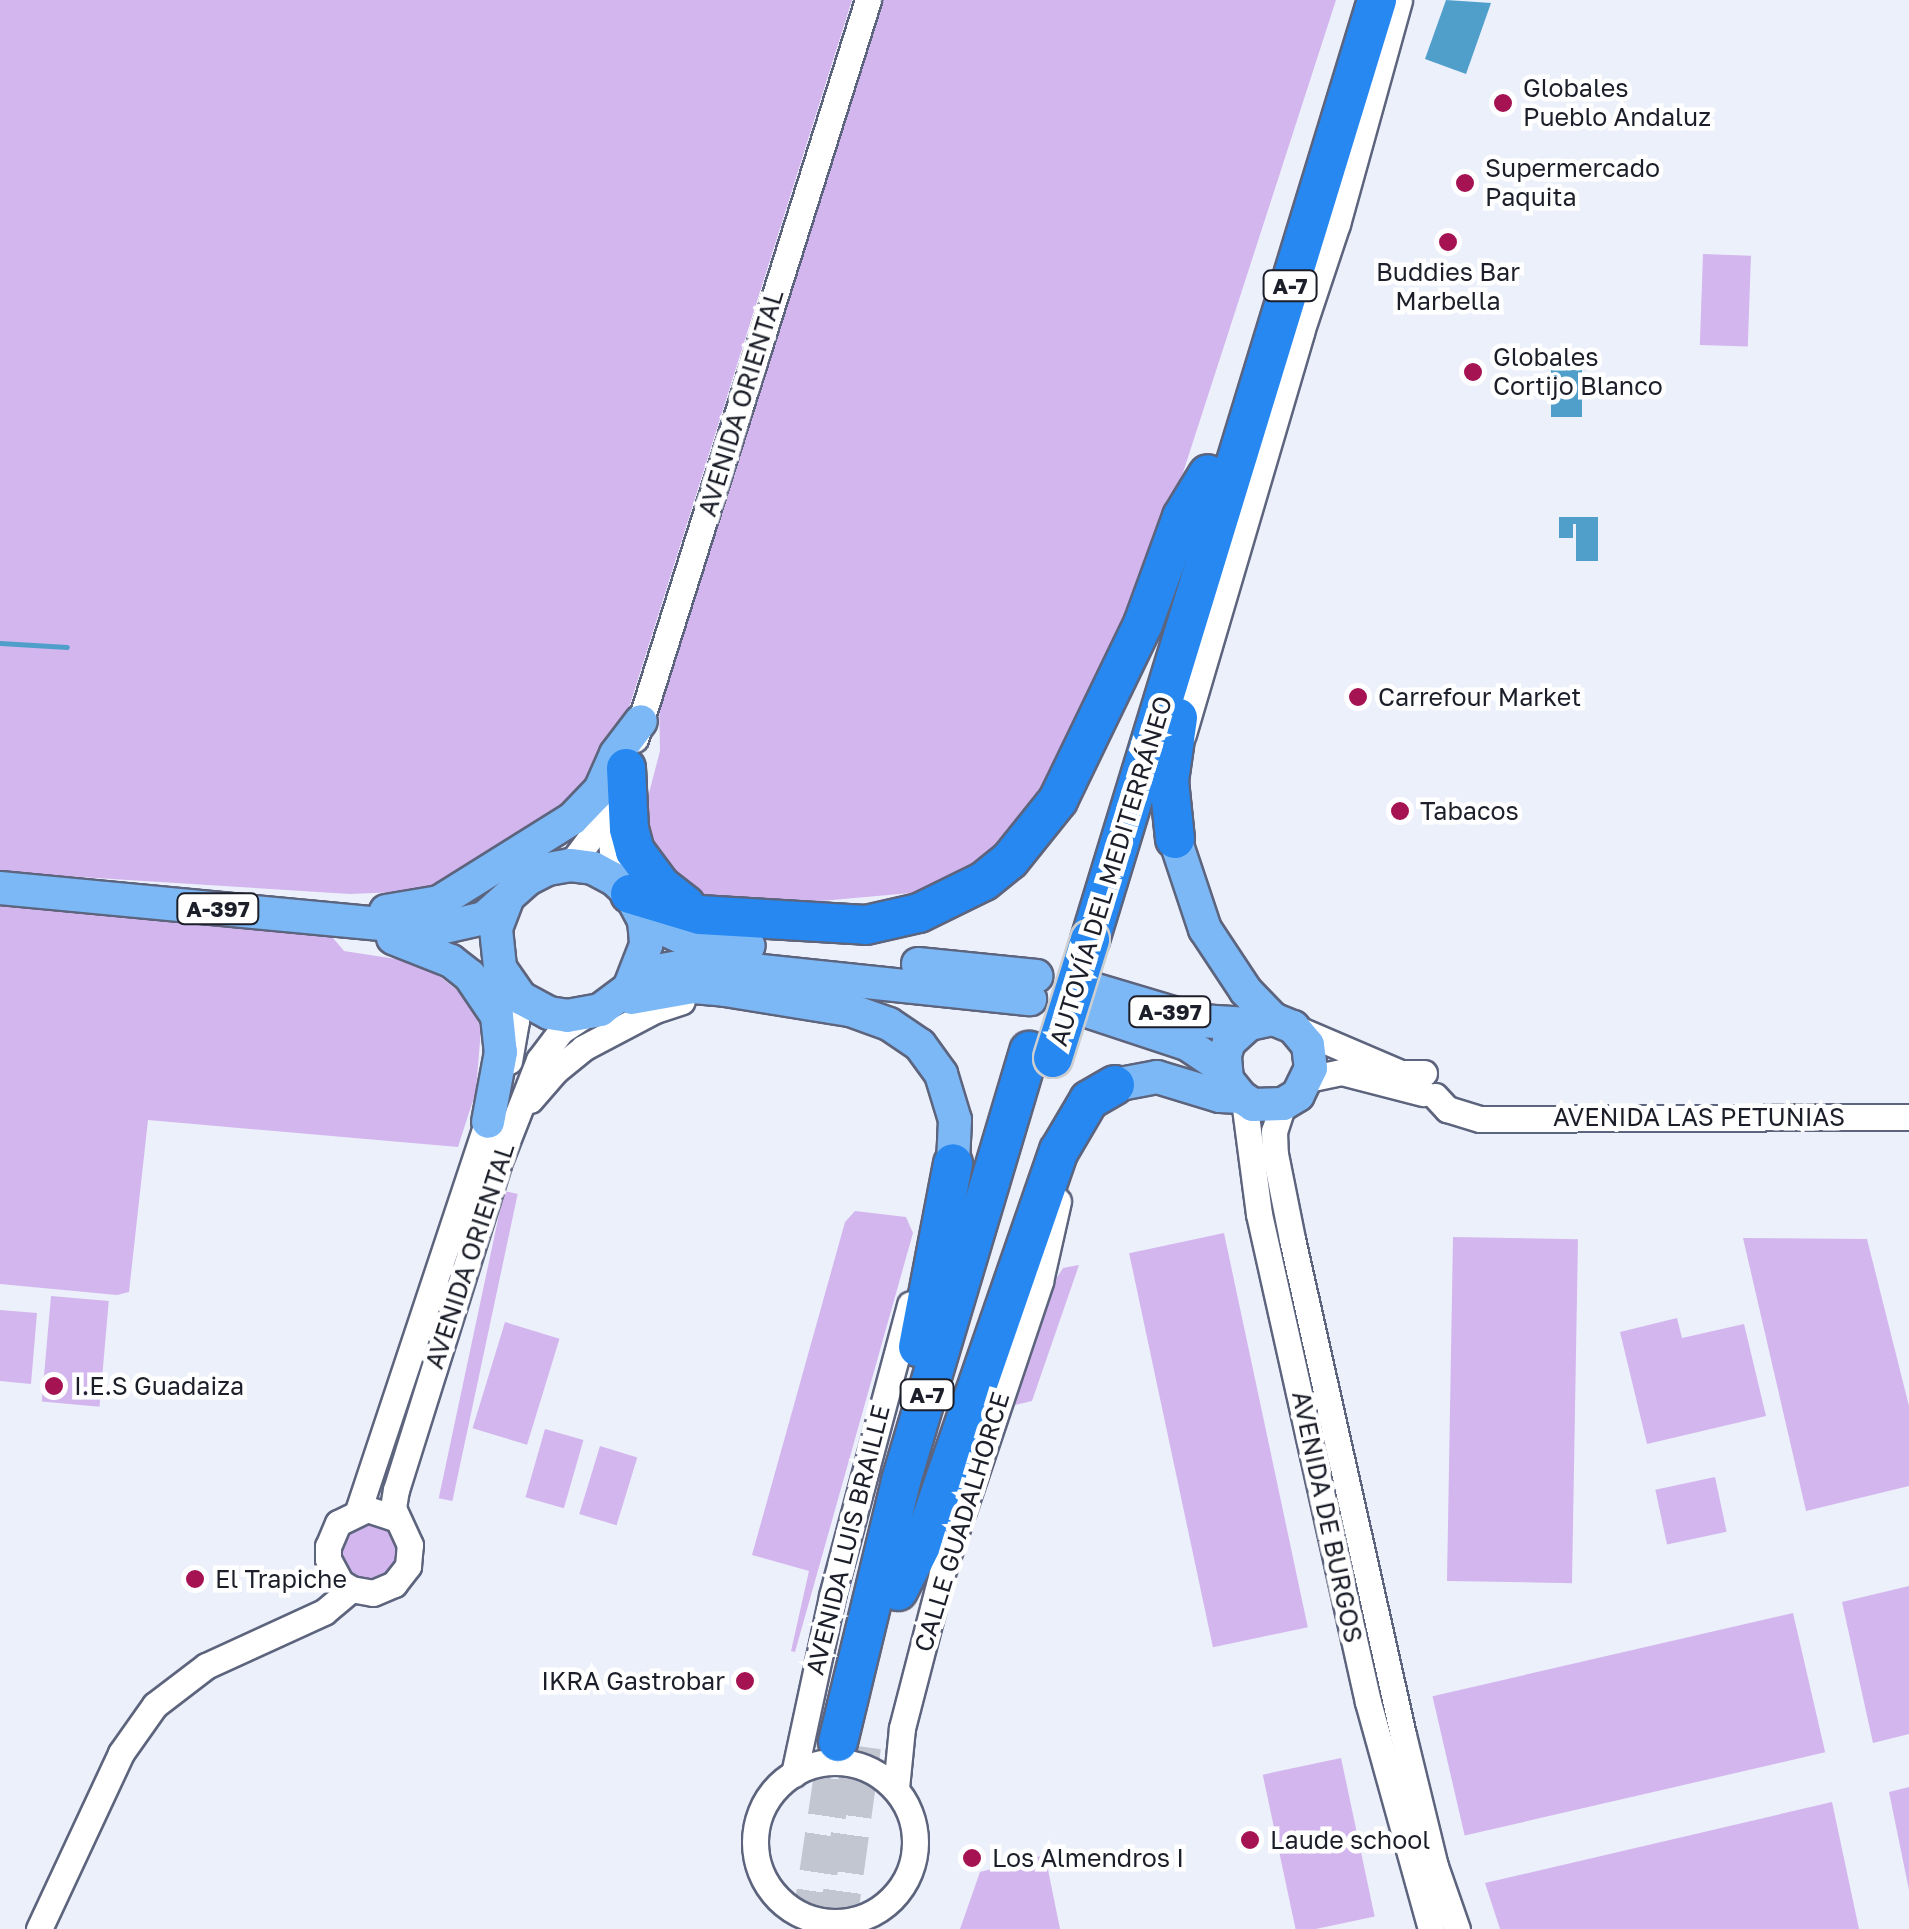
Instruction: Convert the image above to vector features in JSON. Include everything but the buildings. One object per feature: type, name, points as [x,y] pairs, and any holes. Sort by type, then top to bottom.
[{"type":"highway","name":"AUTOVÍA DEL MEDITERRÁNEO","points":[[1078,937],[1208,474],[1354,0]]},
{"type":"highway","name":"AUTOVÍA DEL MEDITERRÁNEO","points":[[850,1745],[890,1576],[928,1472],[1041,1055],[1202,571],[1377,0]]},
{"type":"highway","points":[[630,898],[700,914],[866,925],[919,913],[964,893],[1010,860],[1058,800],[1092,737],[1143,624],[1182,517],[1208,474]]},
{"type":"highway","points":[[1175,839],[1172,751],[1199,623],[1202,571]]},
{"type":"highway","points":[[626,768],[629,829],[635,851],[661,886],[700,914]]},
{"type":"highway","points":[[890,1576],[924,1540],[1059,1152],[1082,1108],[1114,1085]]},
{"type":"highway","points":[[890,1576],[881,1506],[944,1226],[948,1178]]},
{"type":"main road","points":[[348,921],[439,902],[572,819],[600,790],[616,754],[641,721]]},
{"type":"main road","points":[[1175,839],[1205,929],[1272,1023],[1311,1056],[1308,1080],[1298,1094],[1283,1104],[1263,1106],[1236,1089],[1229,1042],[1272,1023]]},
{"type":"main road","points":[[570,865],[593,868],[669,934],[1033,988],[728,965],[672,966],[609,1002]]},
{"type":"main road","name":"A-397","points":[[0,888],[436,929],[478,921],[528,878],[570,865]]},
{"type":"main road","points":[[505,977],[496,930],[508,897]]},
{"type":"main road","points":[[609,1002],[642,967],[630,898]]},
{"type":"main road","points":[[348,921],[376,935],[435,951],[470,976],[486,995],[497,1016],[502,1118]]},
{"type":"main road","name":"A-397","points":[[436,929],[474,945],[532,1007],[549,1013],[609,1002]]},
{"type":"main road","points":[[609,1002],[693,987],[871,1016],[920,1046],[941,1074],[951,1102],[956,1136],[948,1178]]},
{"type":"main road","name":"A-397","points":[[1236,1089],[1187,1044],[1090,1000],[1200,1021],[1272,1023]]},
{"type":"main road","points":[[1114,1085],[1158,1077],[1220,1096],[1236,1089]]},
{"type":"street","name":"AVENIDA ORIENTAL","points":[[570,865],[614,806],[868,0]]},
{"type":"street","points":[[1175,839],[1187,710],[1338,224],[1399,0]]},
{"type":"street","name":"AVENIDA ORIENTAL","points":[[614,806],[630,898]]},
{"type":"street","name":"AVENIDA ORIENTAL","points":[[39,1929],[121,1753],[154,1704],[206,1666],[324,1612],[351,1589],[384,1590],[403,1576],[410,1545],[395,1518],[396,1490],[502,1118],[514,1041],[505,977]]},
{"type":"street","points":[[358,1511],[502,1118],[564,1062],[655,1010],[692,999],[754,994]]},
{"type":"street","name":"AVENIDA ORIENTAL","points":[[502,1118],[548,1046],[609,1002]]},
{"type":"street","name":"AVENIDA LAS PETUNIAS","points":[[1272,1023],[1431,1086],[1456,1113],[1909,1117]]},
{"type":"street","name":"AVENIDA LAS PETUNIAS","points":[[1308,1080],[1341,1072],[1431,1086]]},
{"type":"street","name":"CALLE GUADALHORCE","points":[[896,1788],[902,1728],[942,1573],[1044,1260],[1072,1147],[1088,1116],[1114,1085]]},
{"type":"street","name":"AVENIDA DE BURGOS","points":[[1236,1089],[1258,1214],[1368,1702],[1430,1929]]},
{"type":"street","name":"AVENIDA DE BURGOS","points":[[1283,1104],[1274,1131],[1275,1154],[1292,1239],[1403,1735],[1435,1866],[1457,1929]]},
{"type":"street","name":"AVENIDA LUIS BRAILLE","points":[[794,1774],[832,1596],[884,1390],[948,1178]]},
{"type":"street","points":[[351,1589],[332,1572],[328,1546],[338,1524],[358,1511],[377,1510],[395,1518]]},
{"type":"street","points":[[834,1761],[863,1767],[896,1788],[910,1810],[915,1849],[906,1879],[890,1902],[868,1916],[828,1923],[800,1915],[780,1902],[763,1878],[756,1855],[763,1808],[773,1791],[794,1774],[834,1761]]},
{"type":"shaded area","points":[[0,0],[852,0],[627,714],[614,726],[592,779],[545,821],[421,891],[350,894],[0,872]]},
{"type":"shaded area","points":[[877,0],[1336,0],[1169,516],[1074,745],[1008,843],[922,892],[787,904],[698,894],[658,864],[643,816],[660,751],[659,700]]},
{"type":"shaded area","points":[[1703,254],[1751,256],[1748,347],[1700,345]]},
{"type":"shaded area","points":[[0,901],[328,932],[344,951],[422,963],[470,1000],[481,1029],[476,1091],[458,1147],[148,1120],[129,1292],[117,1295],[0,1284]]},
{"type":"shaded area","points":[[504,1191],[518,1194],[452,1501],[439,1498]]},
{"type":"shaded area","points":[[855,1211],[906,1217],[913,1233],[795,1652],[791,1651],[809,1571],[752,1555],[845,1222]]},
{"type":"shaded area","points":[[1224,1233],[1308,1627],[1213,1647],[1129,1253]]},
{"type":"shaded area","points":[[1453,1237],[1578,1239],[1572,1583],[1447,1581]]},
{"type":"shaded area","points":[[1743,1238],[1867,1239],[1909,1406],[1909,1486],[1806,1511]]},
{"type":"shaded area","points":[[1079,1265],[1032,1401],[1011,1406],[1056,1279],[1063,1268]]},
{"type":"shaded area","points":[[51,1296],[109,1301],[100,1407],[42,1402]]},
{"type":"shaded area","points":[[0,1310],[37,1313],[31,1384],[0,1381]]},
{"type":"shaded area","points":[[1677,1318],[1682,1338],[1744,1324],[1766,1416],[1647,1444],[1620,1332]]},
{"type":"shaded area","points":[[505,1322],[560,1339],[527,1445],[473,1428]]},
{"type":"shaded area","points":[[545,1429],[583,1440],[564,1508],[525,1497]]},
{"type":"shaded area","points":[[600,1446],[637,1457],[617,1525],[579,1514]]},
{"type":"shaded area","points":[[1715,1477],[1727,1532],[1667,1544],[1655,1490]]},
{"type":"shaded area","points":[[369,1520],[390,1529],[399,1550],[390,1571],[369,1580],[348,1571],[339,1550],[348,1529]]},
{"type":"shaded area","points":[[1909,1586],[1909,1734],[1873,1743],[1842,1602]]},
{"type":"shaded area","points":[[1793,1613],[1825,1752],[1465,1836],[1432,1696]]},
{"type":"shaded area","points":[[1341,1758],[1375,1916],[1316,1929],[1296,1929],[1263,1775]]},
{"type":"shaded area","points":[[1909,1787],[1909,1890],[1889,1792]]},
{"type":"shaded area","points":[[1832,1802],[1859,1929],[1500,1929],[1485,1883]]},
{"type":"shaded area","points":[[1045,1855],[1060,1929],[960,1929],[980,1872]]},
{"type":"water","points":[[1446,0],[1491,3],[1466,74],[1425,59]]},
{"type":"water","points":[[1551,366],[1582,366],[1582,417],[1551,417]]},
{"type":"water","points":[[1559,517],[1598,517],[1598,561],[1576,561],[1576,524],[1573,538],[1559,538]]},
{"type":"waterway","points":[[0,643],[67,647]]},
{"type":"tunnel","points":[[810,1929],[838,1742]]},
{"type":"tunnel","points":[[837,1929],[862,1747]]},
{"type":"place","name":"Globales Pueblo Andaluz","points":[[1503,103]]},
{"type":"place","name":"Supermercado Paquita","points":[[1465,183]]},
{"type":"place","name":"Buddies Bar Marbella","points":[[1448,242]]},
{"type":"place","name":"Globales Cortijo Blanco","points":[[1473,372]]},
{"type":"place","name":"Carrefour Market","points":[[1358,697]]},
{"type":"place","name":"Tabacos","points":[[1400,811]]},
{"type":"place","name":"I.E.S Guadaiza","points":[[54,1386]]},
{"type":"place","name":"El Trapiche","points":[[195,1579]]},
{"type":"place","name":"IKRA Gastrobar","points":[[745,1681]]},
{"type":"place","name":"Laude school","points":[[1250,1840]]},
{"type":"place","name":"Los Almendros I","points":[[972,1858]]}]
